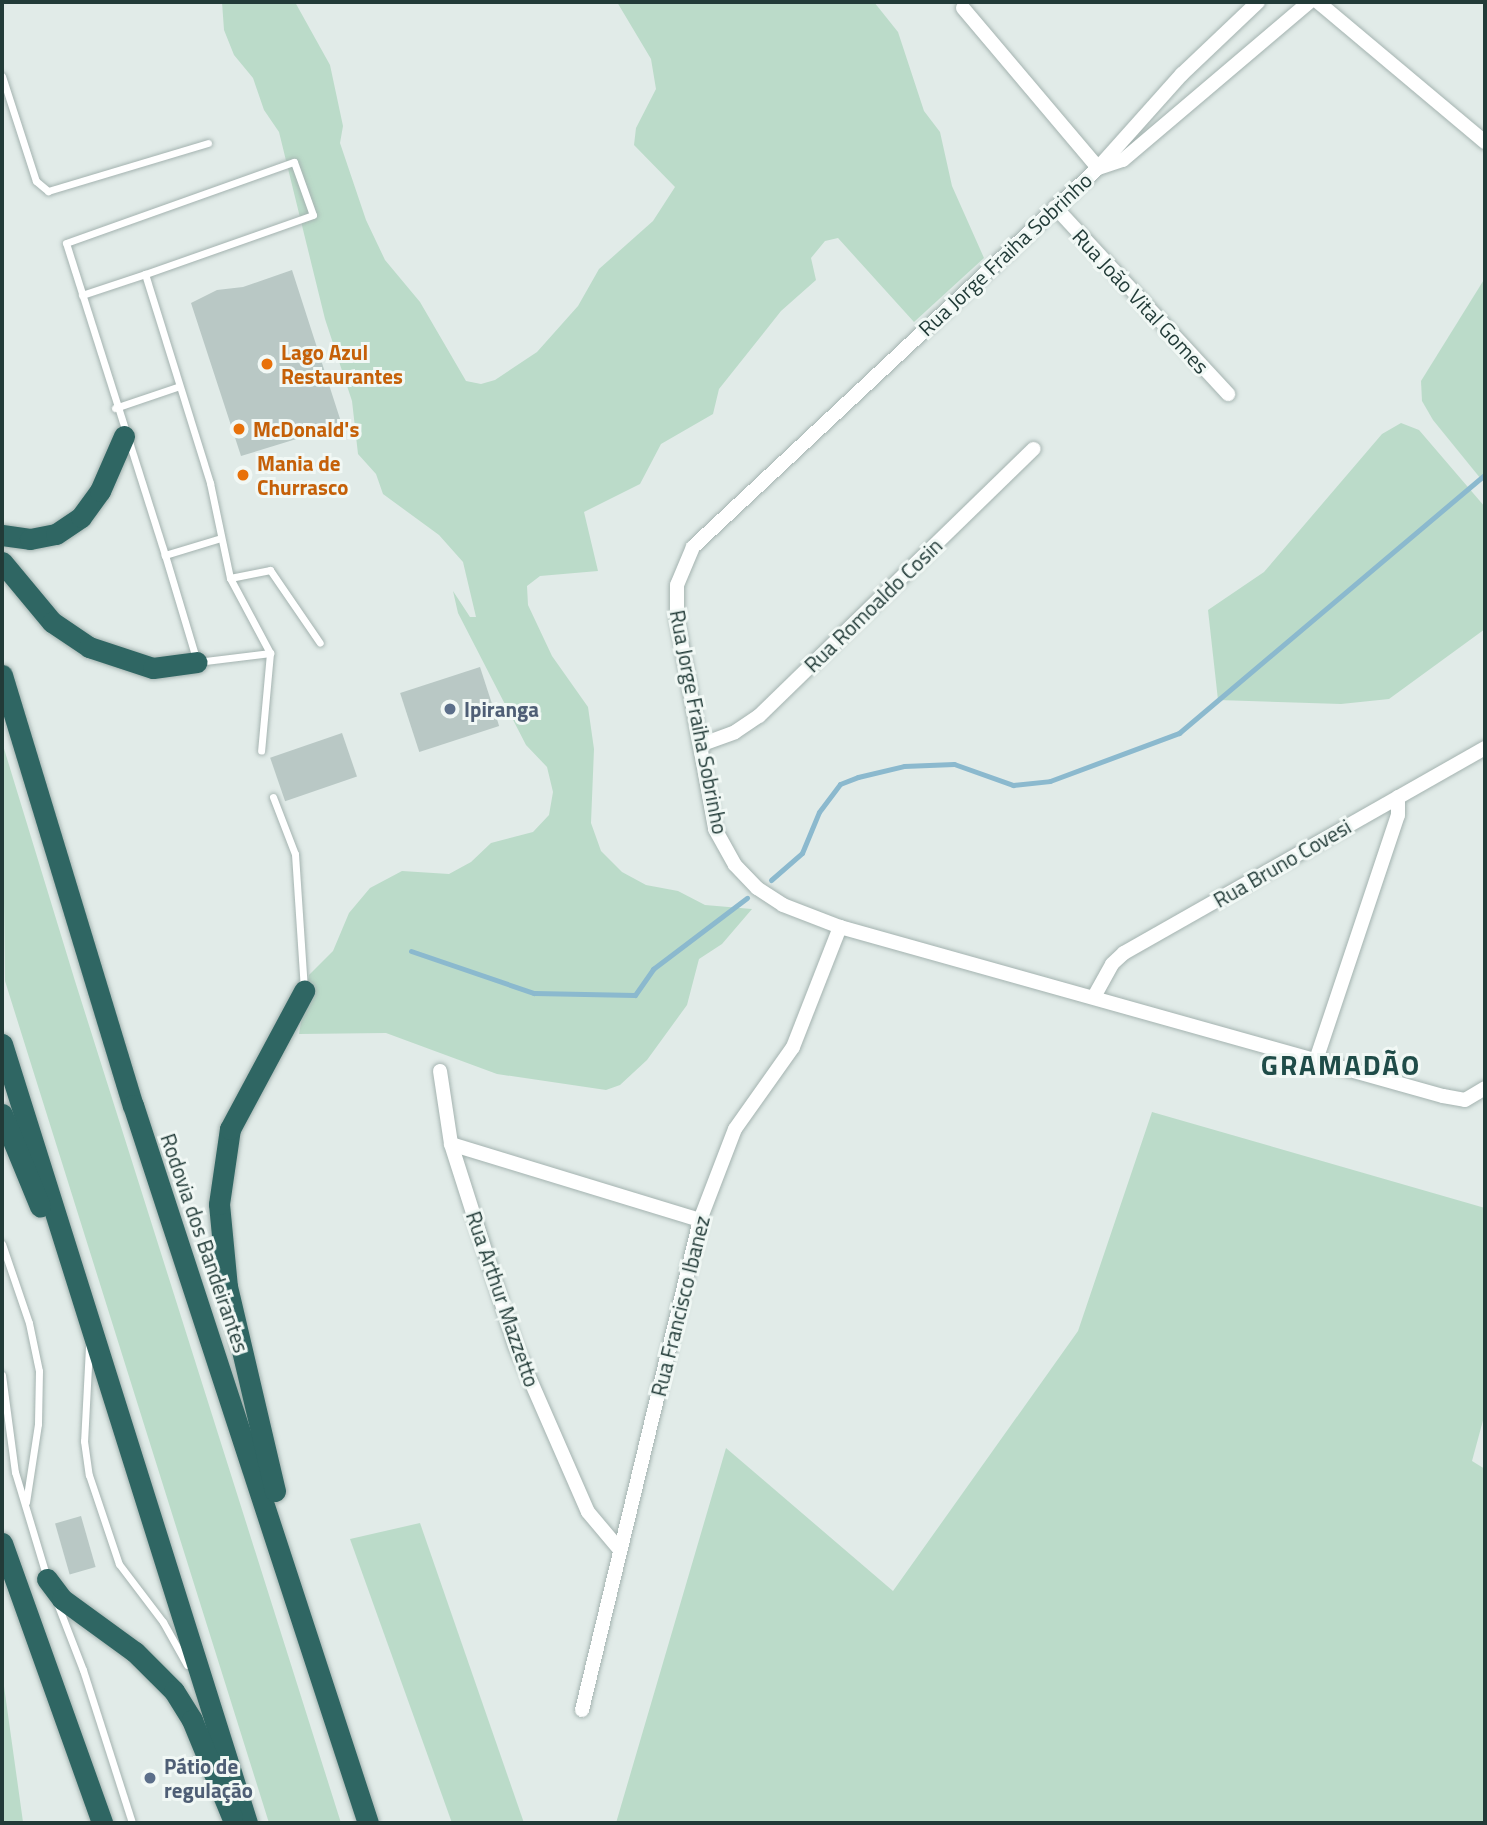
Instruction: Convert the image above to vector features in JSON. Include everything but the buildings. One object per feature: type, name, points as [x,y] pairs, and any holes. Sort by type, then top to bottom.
[{"type":"highway","points":[[2,535],[30,539],[56,534],[81,517],[100,491],[124,436]]},
{"type":"highway","points":[[2,562],[52,622],[89,647],[153,668],[197,662]]},
{"type":"highway","name":"Rodovia dos Bandeirantes","points":[[2,675],[133,1105],[304,1616],[368,1823]]},
{"type":"highway","points":[[304,991],[230,1129],[219,1204],[228,1287],[304,1616]]},
{"type":"highway","points":[[2,1044],[247,1823]]},
{"type":"highway","points":[[2,1114],[90,1325]]},
{"type":"highway","points":[[2,1544],[102,1823]]},
{"type":"highway","points":[[47,1579],[62,1599],[135,1652],[174,1691],[192,1720],[235,1823]]},
{"type":"street","points":[[1098,168],[1181,74],[1258,2]]},
{"type":"street","points":[[1098,168],[1123,160],[1309,2]]},
{"type":"street","points":[[1318,2],[1485,142]]},
{"type":"street","points":[[963,8],[1098,168]]},
{"type":"street","name":"Rua Jorge Fraiha Sobrinho","points":[[1098,168],[693,547],[682,569],[676,602],[715,829],[735,865],[757,888],[783,905],[840,927],[1465,1100],[1485,1088]]},
{"type":"street","name":"Rua João Vital Gomes","points":[[1055,207],[1228,394]]},
{"type":"street","name":"Rua Romoaldo Cosin","points":[[700,745],[734,732],[759,716],[1034,449]]},
{"type":"street","name":"Rua Bruno Covesi","points":[[1095,996],[1112,964],[1124,953],[1485,748]]},
{"type":"street","points":[[1316,1060],[1398,815],[1398,797]]},
{"type":"street","name":"Rua Francisco Ibanez","points":[[582,1710],[700,1220],[735,1129],[793,1047],[840,927]]},
{"type":"street","name":"Rua Arthur Mazzetto","points":[[440,1071],[451,1144],[514,1345],[588,1512],[620,1550]]},
{"type":"street","points":[[451,1144],[700,1220]]},
{"type":"lane","points":[[2,76],[36,181],[48,191],[208,143]]},
{"type":"lane","points":[[82,295],[313,215],[294,162],[66,243],[124,436],[197,662],[270,653]]},
{"type":"lane","points":[[145,274],[177,387],[210,483],[230,578],[270,653],[261,751]]},
{"type":"lane","points":[[116,408],[177,387]]},
{"type":"lane","points":[[164,555],[221,538]]},
{"type":"lane","points":[[230,578],[270,570],[320,643]]},
{"type":"lane","points":[[273,797],[295,854],[304,991]]},
{"type":"lane","points":[[2,1244],[29,1322],[39,1371],[38,1424],[26,1511]]},
{"type":"lane","points":[[90,1325],[84,1441],[89,1475],[119,1564],[174,1640],[223,1750]]},
{"type":"lane","points":[[2,1375],[15,1472],[26,1511],[47,1579],[83,1670],[132,1823]]},
{"type":"green space","points":[[222,2],[295,2],[330,65],[343,126],[340,143],[366,220],[385,260],[420,302],[466,381],[481,384],[495,380],[537,352],[578,306],[599,269],[653,221],[675,187],[634,145],[636,128],[656,89],[651,59],[617,2],[874,2],[898,32],[924,111],[940,132],[952,186],[984,258],[914,322],[838,238],[825,241],[811,258],[816,280],[781,311],[719,389],[713,414],[661,444],[640,484],[584,512],[598,571],[540,576],[527,586],[528,605],[552,656],[588,707],[594,749],[591,823],[601,851],[622,872],[646,885],[678,891],[705,905],[752,909],[722,944],[699,959],[687,1005],[647,1060],[620,1085],[606,1090],[497,1074],[386,1033],[299,1034],[309,975],[333,951],[349,913],[370,888],[402,871],[449,874],[471,862],[491,843],[533,832],[549,815],[553,792],[547,767],[526,745],[458,613],[453,591],[470,617],[476,617],[463,562],[439,535],[383,494],[376,474],[358,454],[352,401],[325,319],[279,132],[264,110],[253,78],[234,55],[224,30]]},
{"type":"green space","points":[[1485,278],[1485,484],[1433,420],[1422,401],[1421,381]]},
{"type":"green space","points":[[1401,423],[1419,430],[1485,507],[1485,629],[1389,699],[1341,704],[1218,700],[1208,610],[1264,572],[1382,434]]},
{"type":"green space","points":[[2,742],[341,1823],[269,1823],[5,981]]},
{"type":"green space","points":[[1152,1112],[1485,1208],[1485,1413],[1472,1461],[1485,1469],[1485,1823],[616,1823],[726,1448],[893,1591],[1078,1331]]},
{"type":"green space","points":[[420,1523],[524,1823],[452,1823],[350,1539]]},
{"type":"green space","points":[[2,1672],[23,1822],[24,1823],[2,1823]]},
{"type":"waterway","points":[[771,880],[802,853],[819,812],[840,784],[858,777],[904,766],[954,764],[1013,785],[1050,781],[1179,733],[1485,474]]},
{"type":"waterway","points":[[411,951],[534,993],[635,995],[653,969],[747,898]]},
{"type":"place","name":"Lago Azul Restaurantes","points":[[267,364]]},
{"type":"place","name":"McDonald's","points":[[239,429]]},
{"type":"place","name":"Mania de Churrasco","points":[[243,475]]},
{"type":"place","name":"Ipiranga","points":[[450,709]]},
{"type":"place","name":"Pátio de regulação","points":[[150,1778]]},
{"type":"district","name":"GRAMADÃO","points":[[1341,1065]]}]
